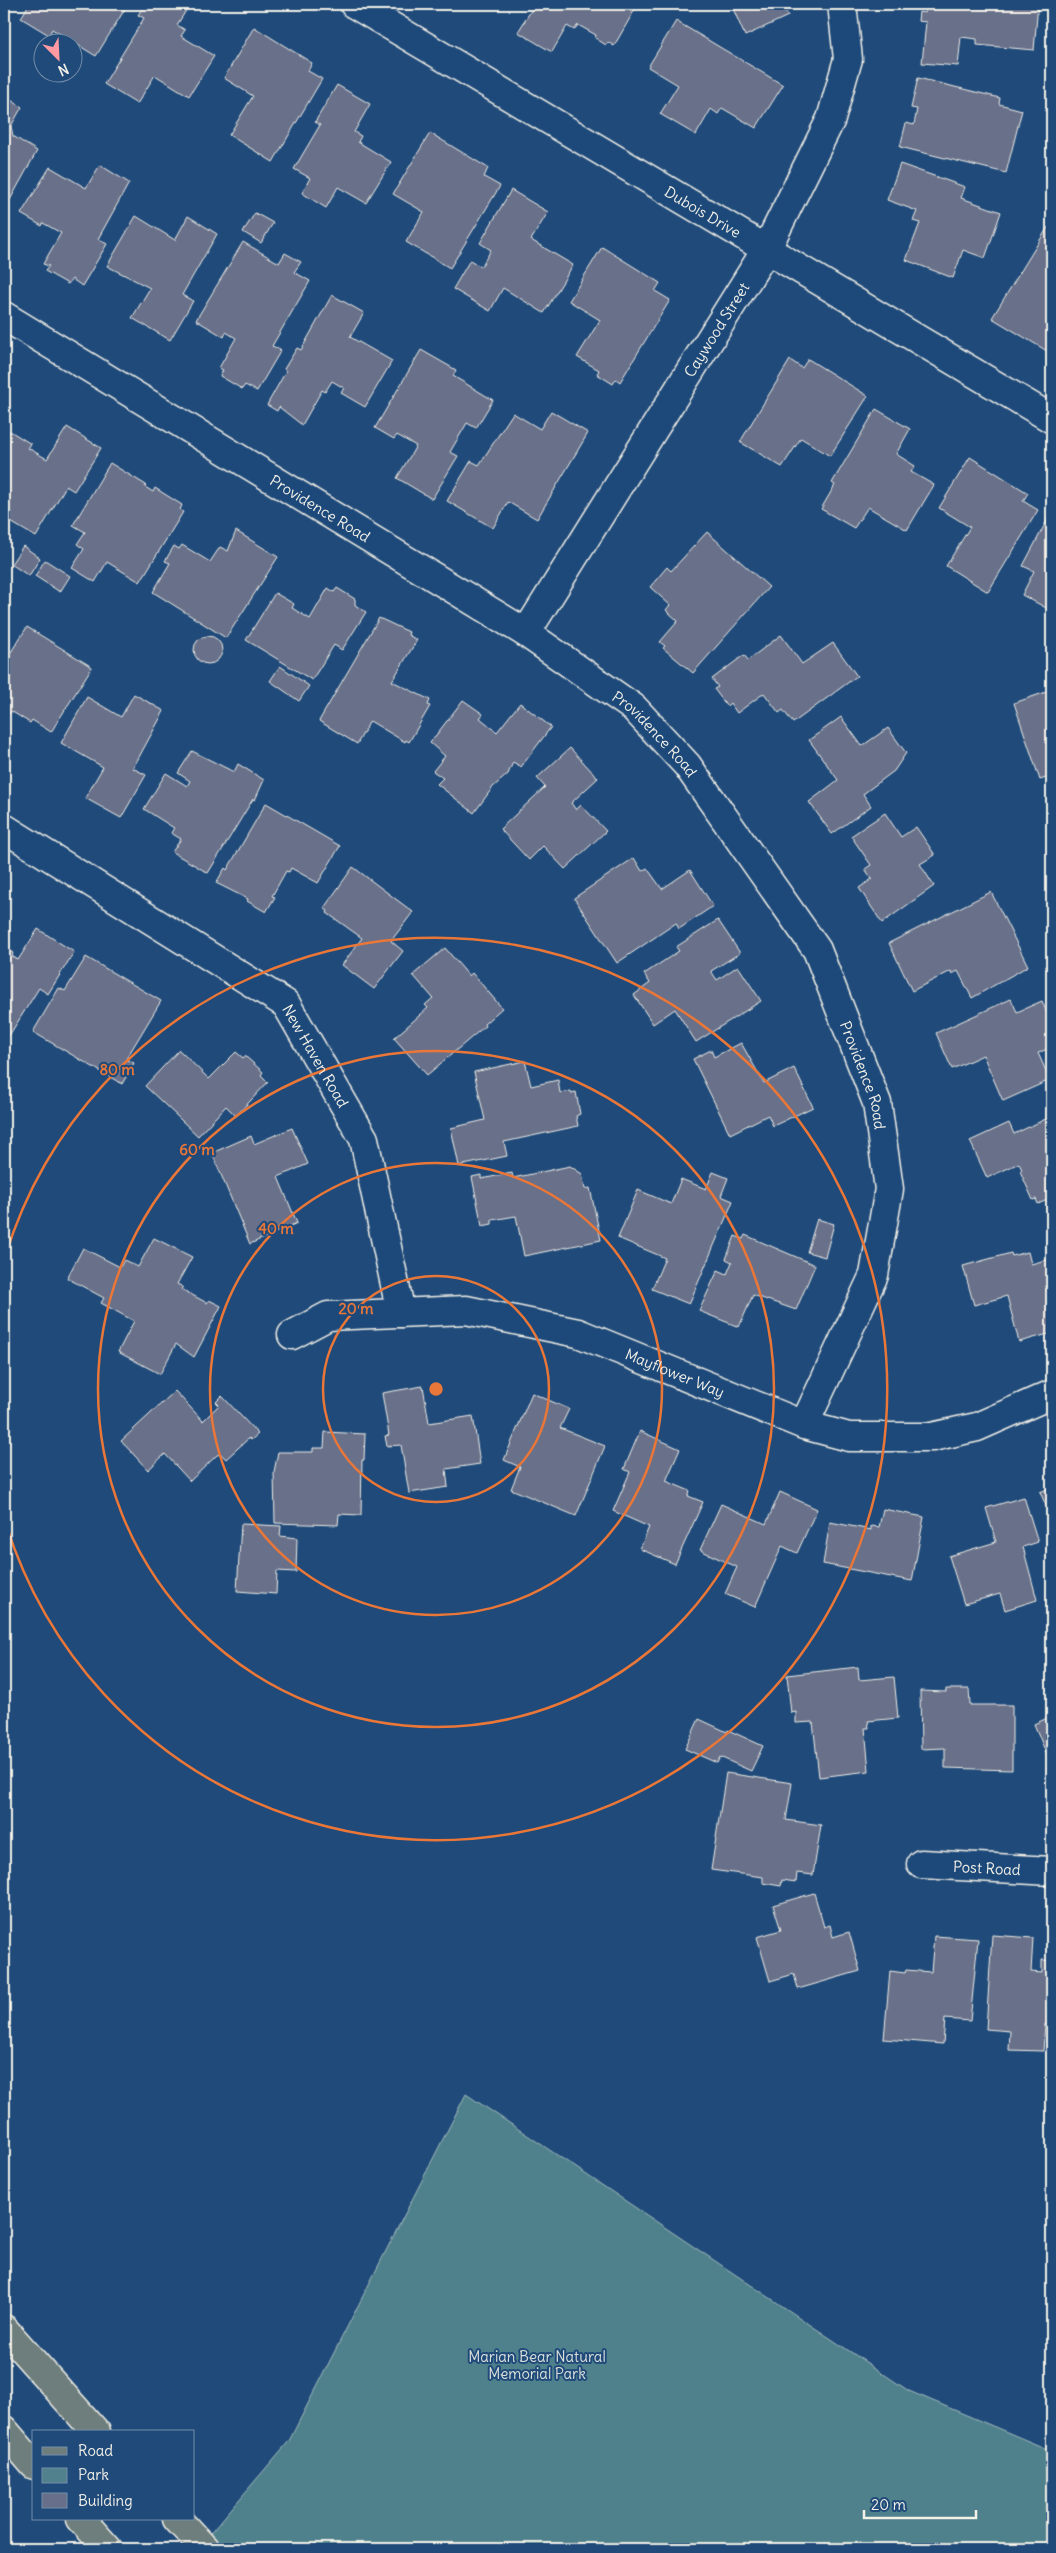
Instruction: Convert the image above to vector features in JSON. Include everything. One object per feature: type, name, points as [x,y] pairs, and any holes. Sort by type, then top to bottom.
[{"type":"main road","points":[[4,2329],[94,2430]]},
{"type":"main road","points":[[4,2430],[32,2463]]},
{"type":"main road","points":[[82,2520],[108,2549]]},
{"type":"main road","points":[[178,2520],[205,2549]]},
{"type":"street","name":"Dubois Drive","points":[[354,4],[1052,420]]},
{"type":"street","name":"Caywood Street","points":[[526,633],[766,250],[831,118],[848,59],[842,4]]},
{"type":"street","name":"Providence Road","points":[[4,316],[526,633],[634,708],[687,765],[817,950],[877,1104],[889,1189],[874,1275],[804,1425]]},
{"type":"street","name":"New Haven Road","points":[[4,828],[286,1004],[364,1139],[401,1313]]},
{"type":"street","name":"Mayflower Way","points":[[292,1335],[328,1316],[466,1310],[578,1333],[804,1425],[849,1437],[932,1437],[977,1427],[1052,1394]]},
{"type":"street","name":"Post Road","points":[[921,1864],[1052,1871]]},
{"type":"green space","name":"Marian Bear Natural Memorial Park","points":[[466,2094],[909,2391],[1052,2451],[1052,2549],[197,2549],[289,2441]]},
{"type":"building","points":[[29,4],[128,4],[96,56],[82,47],[82,32],[57,32],[52,29],[50,32],[44,32],[21,18]]},
{"type":"building","points":[[145,4],[190,4],[177,25],[185,30],[181,36],[214,56],[189,96],[155,75],[137,104],[104,84],[144,18],[138,15]]},
{"type":"building","points":[[535,4],[638,4],[614,46],[608,42],[606,45],[595,38],[596,35],[578,25],[574,30],[567,26],[552,52],[518,32]]},
{"type":"building","points":[[731,4],[782,4],[788,16],[745,36]]},
{"type":"building","points":[[926,4],[1038,4],[1034,50],[977,45],[977,39],[961,37],[958,66],[922,63],[926,22],[918,21],[919,12],[925,13]]},
{"type":"building","points":[[676,21],[783,85],[756,128],[722,108],[718,114],[711,109],[696,135],[660,114],[678,85],[648,67]]},
{"type":"building","points":[[254,27],[312,63],[308,71],[322,79],[273,162],[229,135],[253,96],[224,78]]},
{"type":"building","points":[[918,78],[1000,98],[999,104],[1022,110],[1006,173],[900,147],[906,123],[914,125],[917,109],[911,108]]},
{"type":"building","points":[[337,85],[370,104],[354,132],[361,136],[358,142],[391,162],[366,203],[338,187],[326,208],[302,193],[310,178],[294,169],[320,125],[315,122]]},
{"type":"building","points":[[4,96],[22,107],[11,126],[13,136],[37,151],[5,209]]},
{"type":"building","points":[[430,133],[488,168],[484,177],[500,186],[450,268],[406,242],[424,212],[393,194]]},
{"type":"building","points":[[900,164],[965,187],[961,198],[1001,212],[985,258],[963,250],[953,278],[906,260],[920,223],[913,221],[917,211],[887,200]]},
{"type":"building","points":[[100,165],[129,183],[98,239],[107,244],[82,286],[72,279],[68,284],[45,271],[49,266],[43,264],[61,233],[43,223],[42,226],[21,214],[50,167],[86,188]]},
{"type":"building","points":[[511,190],[548,212],[531,240],[573,265],[544,313],[503,288],[490,311],[453,289],[470,260],[481,267],[491,250],[480,243]]},
{"type":"building","points":[[255,213],[273,223],[261,243],[243,232]]},
{"type":"building","points":[[136,216],[175,240],[188,216],[217,234],[182,295],[193,301],[170,340],[132,318],[150,288],[107,266]]},
{"type":"building","points":[[1048,227],[1052,230],[1052,354],[992,318]]},
{"type":"building","points":[[243,242],[279,263],[285,253],[301,262],[294,272],[310,281],[272,346],[281,350],[257,391],[245,385],[242,389],[220,376],[223,370],[219,368],[236,338],[226,332],[224,337],[196,320]]},
{"type":"building","points":[[602,247],[660,283],[655,291],[670,300],[620,382],[616,379],[613,384],[597,374],[599,370],[577,357],[600,320],[569,301]]},
{"type":"building","points":[[332,295],[364,313],[350,337],[392,361],[365,407],[341,393],[344,388],[332,381],[325,392],[322,390],[302,425],[279,407],[277,411],[267,405],[286,371],[284,369],[297,348],[301,350]]},
{"type":"building","points":[[421,350],[456,370],[453,376],[493,400],[476,428],[467,423],[450,452],[458,456],[432,499],[397,478],[416,446],[397,435],[394,439],[375,428]]},
{"type":"building","points":[[808,359],[868,396],[830,456],[801,438],[782,467],[740,442],[790,360],[802,368]]},
{"type":"building","points":[[876,409],[910,429],[896,454],[915,466],[911,472],[934,485],[907,530],[868,507],[854,528],[821,509],[835,485],[832,483]]},
{"type":"building","points":[[551,411],[588,433],[537,519],[508,502],[493,528],[447,501],[471,461],[479,465],[513,413],[540,429]]},
{"type":"building","points":[[67,427],[101,448],[74,491],[66,486],[36,537],[4,518],[4,442],[10,431],[31,444],[28,448],[47,459]]},
{"type":"building","points":[[970,457],[1028,493],[1023,501],[1038,510],[988,592],[946,566],[970,527],[939,508]]},
{"type":"building","points":[[110,463],[146,485],[145,487],[153,492],[155,488],[182,505],[180,510],[183,512],[140,582],[107,562],[95,582],[72,568],[84,549],[77,544],[85,532],[73,525]]},
{"type":"building","points":[[1052,511],[1052,611],[1022,595],[1034,571],[1023,566]]},
{"type":"building","points":[[236,531],[278,557],[226,638],[153,592],[170,563],[165,561],[174,546],[179,549],[182,545],[210,562],[220,547],[228,551]]},
{"type":"building","points":[[707,532],[769,587],[693,673],[663,648],[665,646],[660,642],[678,621],[666,610],[670,605],[650,587],[667,567],[671,571]]},
{"type":"building","points":[[23,546],[40,558],[29,576],[11,564]]},
{"type":"building","points":[[45,560],[70,576],[60,592],[35,576]]},
{"type":"building","points":[[328,588],[334,592],[337,588],[355,599],[355,605],[366,612],[342,650],[334,645],[312,680],[246,640],[275,593],[294,604],[292,608],[310,619]]},
{"type":"building","points":[[379,618],[409,632],[408,635],[417,640],[392,681],[430,700],[428,705],[430,706],[409,742],[406,740],[405,742],[370,721],[357,744],[319,721]]},
{"type":"building","points":[[27,627],[92,667],[51,732],[32,720],[30,723],[11,711],[4,722],[4,647],[11,652]]},
{"type":"building","points":[[781,635],[802,664],[833,643],[857,676],[793,723],[783,710],[779,713],[764,693],[737,713],[730,703],[727,706],[714,689],[718,687],[712,679],[744,655],[748,660]]},
{"type":"building","points":[[208,636],[218,640],[222,650],[218,660],[208,664],[198,660],[194,650],[198,640]]},
{"type":"building","points":[[280,666],[309,686],[299,701],[270,681]]},
{"type":"building","points":[[1052,690],[1052,776],[1040,780],[1014,703]]},
{"type":"building","points":[[134,694],[164,711],[133,768],[146,775],[121,818],[85,798],[103,767],[61,743],[87,697],[121,717]]},
{"type":"building","points":[[463,700],[483,714],[480,718],[497,732],[520,703],[551,727],[521,767],[513,762],[508,774],[493,787],[474,813],[437,784],[443,778],[433,771],[445,756],[430,743]]},
{"type":"building","points":[[841,717],[862,746],[888,728],[906,753],[894,771],[863,794],[871,806],[832,834],[809,802],[838,780],[809,740]]},
{"type":"building","points":[[570,748],[598,778],[571,803],[576,810],[581,805],[606,831],[565,869],[543,846],[529,860],[500,829],[545,787],[537,778]]},
{"type":"building","points":[[192,751],[234,772],[238,764],[264,780],[255,800],[253,799],[208,873],[172,852],[181,839],[171,833],[174,828],[144,809],[166,773],[187,786],[190,781],[178,773]]},
{"type":"building","points":[[266,803],[340,846],[318,883],[291,868],[289,872],[286,871],[272,896],[275,897],[266,912],[247,901],[248,899],[216,883],[225,868],[227,870]]},
{"type":"building","points":[[885,813],[901,837],[916,827],[935,855],[920,864],[934,886],[882,923],[859,888],[872,879],[865,869],[871,865],[851,836]]},
{"type":"building","points":[[634,858],[642,871],[647,868],[662,889],[690,870],[713,906],[679,929],[676,923],[617,963],[574,898]]},
{"type":"building","points":[[353,867],[413,912],[391,941],[403,951],[374,989],[342,965],[362,938],[327,913],[328,911],[324,908]]},
{"type":"building","points":[[991,892],[1028,966],[972,998],[958,971],[952,974],[951,971],[912,991],[889,943]]},
{"type":"building","points":[[718,920],[740,953],[711,971],[717,980],[738,966],[761,1001],[696,1042],[675,1009],[653,1024],[634,995],[650,983],[644,974],[679,951],[676,947]]},
{"type":"building","points":[[38,929],[74,952],[48,994],[39,988],[5,1042],[4,947],[13,953],[12,956],[18,960]]},
{"type":"building","points":[[445,948],[469,976],[472,973],[502,1008],[484,1024],[485,1026],[427,1075],[394,1038],[428,1008],[425,1005],[433,998],[413,975]]},
{"type":"building","points":[[86,957],[161,1001],[126,1059],[134,1063],[122,1084],[33,1032],[59,988],[65,991]]},
{"type":"building","points":[[1011,999],[1017,1012],[1042,1001],[1052,1025],[1052,1047],[1038,1053],[1050,1080],[1003,1101],[983,1055],[952,1069],[936,1033]]},
{"type":"building","points":[[741,1043],[764,1083],[794,1068],[813,1107],[773,1126],[768,1115],[730,1134],[693,1059],[711,1050],[714,1057]]},
{"type":"building","points":[[179,1050],[209,1079],[236,1052],[243,1058],[245,1056],[263,1072],[261,1075],[268,1082],[236,1116],[226,1106],[198,1136],[145,1086]]},
{"type":"building","points":[[525,1061],[531,1086],[558,1080],[560,1093],[576,1092],[580,1114],[576,1116],[578,1126],[504,1142],[507,1156],[459,1166],[451,1128],[485,1120],[474,1072]]},
{"type":"building","points":[[1052,1116],[1052,1198],[1038,1204],[1036,1199],[1033,1200],[1020,1171],[1022,1170],[1019,1163],[987,1178],[970,1141],[1009,1123],[1014,1134]]},
{"type":"building","points":[[292,1128],[308,1164],[278,1177],[297,1223],[250,1244],[212,1153],[251,1136],[254,1144]]},
{"type":"building","points":[[570,1166],[582,1174],[585,1189],[590,1188],[601,1240],[524,1256],[516,1216],[492,1220],[492,1224],[482,1226],[472,1177],[481,1175],[481,1179],[512,1173],[513,1178]]},
{"type":"building","points":[[713,1172],[728,1178],[721,1196],[733,1201],[689,1304],[652,1289],[665,1258],[618,1238],[638,1190],[671,1204],[681,1179],[706,1189]]},
{"type":"building","points":[[817,1219],[834,1224],[825,1257],[807,1252]]},
{"type":"building","points":[[745,1235],[815,1265],[796,1310],[753,1295],[739,1327],[699,1311],[718,1270],[727,1274],[732,1262],[726,1259],[735,1236],[743,1239]]},
{"type":"building","points":[[154,1238],[192,1257],[177,1284],[183,1287],[181,1289],[207,1303],[209,1300],[221,1306],[194,1357],[176,1344],[160,1374],[118,1352],[134,1321],[101,1303],[104,1298],[67,1278],[83,1248],[120,1267],[124,1260],[138,1267]]},
{"type":"building","points":[[1028,1252],[1031,1264],[1050,1259],[1052,1264],[1052,1333],[1019,1342],[1007,1296],[974,1305],[963,1266],[1011,1253],[1012,1256]]},
{"type":"building","points":[[423,1386],[429,1423],[473,1416],[480,1464],[446,1469],[448,1487],[409,1493],[401,1445],[387,1446],[385,1436],[389,1435],[382,1393]]},
{"type":"building","points":[[175,1391],[203,1421],[219,1405],[216,1402],[222,1396],[258,1434],[251,1440],[249,1438],[226,1459],[221,1454],[217,1455],[190,1481],[165,1454],[148,1470],[121,1441]]},
{"type":"building","points":[[532,1393],[569,1409],[560,1428],[605,1446],[576,1516],[511,1489],[520,1467],[504,1460]]},
{"type":"building","points":[[640,1431],[680,1449],[666,1481],[690,1491],[688,1496],[703,1502],[675,1564],[640,1549],[649,1527],[613,1511],[630,1472],[624,1469]]},
{"type":"building","points":[[325,1432],[365,1434],[364,1460],[362,1460],[361,1515],[339,1514],[338,1525],[275,1523],[274,1472],[278,1452],[313,1452],[313,1448],[324,1448]]},
{"type":"building","points":[[1052,1487],[1052,1519],[1040,1492]]},
{"type":"building","points":[[780,1492],[817,1509],[797,1553],[782,1546],[755,1607],[725,1594],[737,1567],[700,1550],[721,1504],[766,1524]]},
{"type":"building","points":[[1024,1497],[1038,1542],[1023,1547],[1037,1600],[1005,1610],[1000,1594],[964,1604],[949,1556],[996,1542],[986,1508]]},
{"type":"building","points":[[883,1509],[924,1517],[912,1581],[823,1564],[830,1522],[871,1530],[871,1526],[879,1527]]},
{"type":"building","points":[[241,1524],[281,1526],[280,1536],[297,1538],[296,1572],[277,1571],[276,1594],[237,1591]]},
{"type":"building","points":[[858,1667],[859,1680],[894,1677],[898,1718],[868,1721],[869,1728],[865,1728],[869,1771],[819,1777],[813,1722],[796,1723],[796,1712],[791,1713],[787,1675]]},
{"type":"building","points":[[946,1689],[969,1689],[970,1705],[1012,1705],[1012,1770],[945,1768],[945,1748],[921,1749],[920,1691],[946,1692]]},
{"type":"building","points":[[1052,1716],[1052,1767],[1034,1724]]},
{"type":"building","points":[[699,1719],[763,1746],[751,1771],[720,1757],[717,1763],[685,1749]]},
{"type":"building","points":[[726,1773],[792,1783],[786,1820],[821,1825],[813,1875],[797,1873],[796,1882],[782,1880],[781,1886],[763,1883],[763,1877],[711,1870]]},
{"type":"building","points":[[814,1893],[824,1927],[830,1925],[833,1937],[849,1932],[860,1971],[798,1989],[794,1974],[770,1981],[757,1937],[781,1930],[773,1905]]},
{"type":"building","points":[[992,1935],[1033,1938],[1031,1972],[1042,1973],[1042,1960],[1052,1961],[1052,2024],[1045,2024],[1043,2051],[1009,2050],[1010,2031],[986,2029]]},
{"type":"building","points":[[934,1936],[978,1939],[970,2021],[945,2019],[943,2044],[884,2039],[890,1971],[905,1973],[906,1970],[931,1972]]}]
